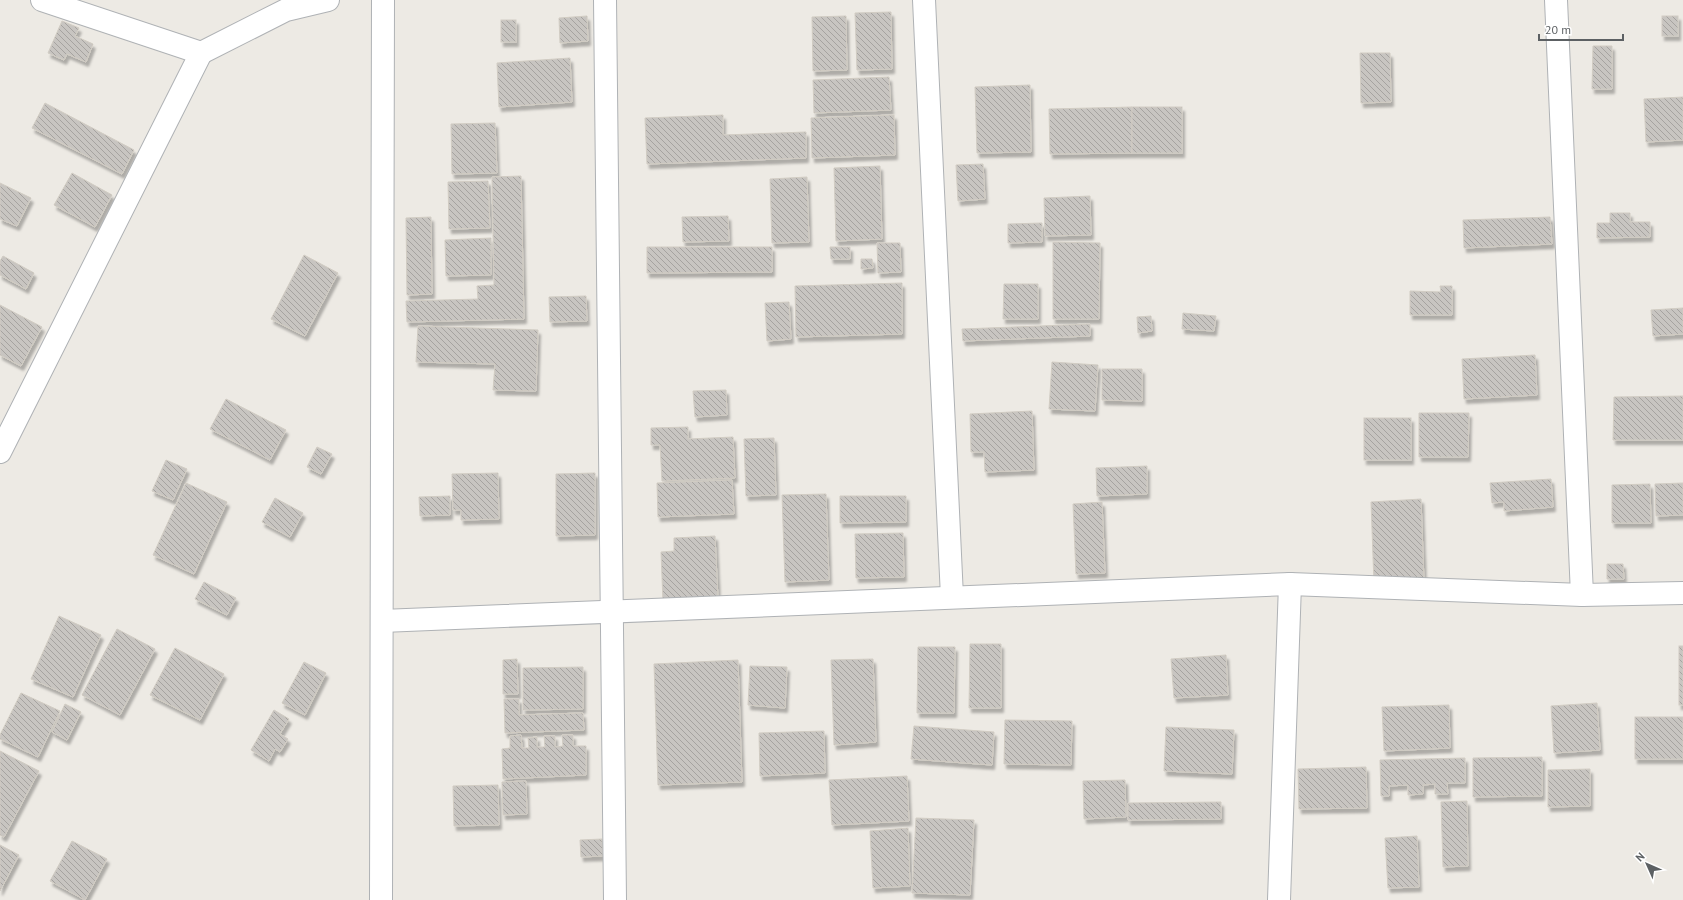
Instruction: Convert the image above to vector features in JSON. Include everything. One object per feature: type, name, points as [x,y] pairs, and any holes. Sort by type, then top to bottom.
[{"type":"street","points":[[42,0],[201,54]]},
{"type":"street","points":[[0,452],[201,54],[286,5],[328,0]]},
{"type":"street","points":[[381,900],[383,0]]},
{"type":"street","points":[[605,0],[615,900]]},
{"type":"street","points":[[924,0],[952,597]]},
{"type":"street","points":[[1556,0],[1582,595]]},
{"type":"street","points":[[382,621],[611,610],[1290,584],[1582,595],[1683,593]]},
{"type":"street","points":[[1279,900],[1290,584]]},
{"type":"building","points":[[891,12],[892,69],[857,70],[855,13]]},
{"type":"building","points":[[587,16],[588,41],[560,43],[559,18]]},
{"type":"building","points":[[846,16],[847,70],[813,71],[812,17]]},
{"type":"building","points":[[1662,16],[1678,16],[1678,36],[1662,36]]},
{"type":"building","points":[[501,20],[516,20],[516,42],[501,42]]},
{"type":"building","points":[[62,21],[79,28],[75,36],[93,44],[86,62],[67,54],[64,60],[48,53]]},
{"type":"building","points":[[1593,46],[1612,46],[1612,89],[1592,89]]},
{"type":"building","points":[[1360,53],[1390,53],[1391,102],[1361,103]]},
{"type":"building","points":[[570,58],[572,102],[499,107],[497,63]]},
{"type":"building","points":[[889,77],[891,110],[814,113],[813,80]]},
{"type":"building","points":[[1030,85],[1031,152],[977,153],[975,87]]},
{"type":"building","points":[[1683,97],[1683,140],[1646,142],[1644,99]]},
{"type":"building","points":[[45,103],[134,150],[122,174],[32,128]]},
{"type":"building","points":[[1132,107],[1132,153],[1050,154],[1049,109]]},
{"type":"building","points":[[1132,107],[1182,107],[1182,153],[1132,153]]},
{"type":"building","points":[[723,115],[723,135],[806,132],[806,158],[647,164],[645,118]]},
{"type":"building","points":[[894,115],[895,155],[812,158],[811,118]]},
{"type":"building","points":[[495,123],[497,173],[452,174],[451,124]]},
{"type":"building","points":[[983,164],[985,199],[958,201],[956,165]]},
{"type":"building","points":[[880,166],[882,239],[836,241],[834,168]]},
{"type":"building","points":[[72,173],[112,195],[95,227],[54,205]]},
{"type":"building","points":[[521,176],[524,319],[407,322],[406,301],[478,299],[477,286],[494,285],[492,177]]},
{"type":"building","points":[[807,177],[809,242],[772,243],[770,179]]},
{"type":"building","points":[[488,181],[490,228],[449,229],[448,182]]},
{"type":"building","points":[[0,183],[31,198],[17,226],[0,219]]},
{"type":"building","points":[[1090,196],[1091,235],[1045,236],[1044,198]]},
{"type":"building","points":[[1610,213],[1630,213],[1630,222],[1650,222],[1650,237],[1597,238],[1597,223],[1610,223]]},
{"type":"building","points":[[728,216],[729,241],[683,242],[682,217]]},
{"type":"building","points":[[431,217],[432,294],[407,295],[406,218]]},
{"type":"building","points":[[1550,217],[1552,244],[1464,248],[1463,220]]},
{"type":"building","points":[[1042,223],[1042,242],[1008,243],[1008,224]]},
{"type":"building","points":[[491,238],[491,275],[446,276],[445,240]]},
{"type":"building","points":[[1053,242],[1100,243],[1099,319],[1053,319]]},
{"type":"building","points":[[877,243],[900,243],[901,272],[878,273]]},
{"type":"building","points":[[647,247],[772,247],[772,272],[647,273]]},
{"type":"building","points":[[830,247],[850,247],[850,259],[831,259]]},
{"type":"building","points":[[304,255],[338,273],[305,336],[271,319]]},
{"type":"building","points":[[3,256],[34,273],[26,289],[0,275],[0,261]]},
{"type":"building","points":[[861,259],[872,259],[873,268],[861,269]]},
{"type":"building","points":[[902,283],[902,334],[796,337],[795,286]]},
{"type":"building","points":[[1004,284],[1038,284],[1038,319],[1003,319]]},
{"type":"building","points":[[1440,286],[1452,286],[1452,315],[1410,315],[1410,291],[1441,292]]},
{"type":"building","points":[[586,296],[587,321],[550,322],[549,297]]},
{"type":"building","points":[[789,302],[791,339],[767,341],[765,303]]},
{"type":"building","points":[[0,305],[42,327],[21,366],[0,355]]},
{"type":"building","points":[[1683,308],[1683,334],[1653,336],[1651,310]]},
{"type":"building","points":[[1183,313],[1216,316],[1214,331],[1182,329]]},
{"type":"building","points":[[1151,316],[1152,331],[1138,333],[1137,317]]},
{"type":"building","points":[[1090,324],[1090,336],[963,341],[962,329]]},
{"type":"building","points":[[418,326],[538,330],[536,391],[493,390],[495,364],[416,362]]},
{"type":"building","points":[[1535,355],[1537,395],[1464,399],[1462,359]]},
{"type":"building","points":[[1052,362],[1098,365],[1095,411],[1049,409]]},
{"type":"building","points":[[1102,369],[1142,369],[1142,401],[1102,400]]},
{"type":"building","points":[[726,390],[727,415],[695,417],[693,391]]},
{"type":"building","points":[[1683,396],[1683,440],[1613,440],[1614,397]]},
{"type":"building","points":[[226,399],[286,430],[270,460],[210,429]]},
{"type":"building","points":[[1032,411],[1034,470],[985,472],[984,452],[971,452],[970,414]]},
{"type":"building","points":[[1419,413],[1469,413],[1468,457],[1419,457]]},
{"type":"building","points":[[1364,418],[1411,418],[1411,460],[1364,460]]},
{"type":"building","points":[[688,427],[688,439],[733,437],[735,478],[662,481],[660,445],[651,445],[651,428]]},
{"type":"building","points":[[774,438],[776,495],[746,496],[744,439]]},
{"type":"building","points":[[317,447],[332,454],[321,474],[307,467]]},
{"type":"building","points":[[166,460],[187,469],[173,500],[152,491]]},
{"type":"building","points":[[1147,466],[1147,494],[1097,496],[1096,468]]},
{"type":"building","points":[[498,473],[499,519],[461,520],[461,510],[453,510],[452,474]]},
{"type":"building","points":[[595,473],[595,535],[556,536],[556,474]]},
{"type":"building","points":[[1551,479],[1553,507],[1504,511],[1504,502],[1492,503],[1490,483]]},
{"type":"building","points":[[732,480],[734,514],[658,517],[657,483]]},
{"type":"building","points":[[186,483],[227,502],[194,574],[153,555]]},
{"type":"building","points":[[1683,483],[1683,515],[1656,516],[1655,484]]},
{"type":"building","points":[[1650,484],[1651,523],[1612,523],[1612,485]]},
{"type":"building","points":[[826,494],[829,580],[785,582],[782,495]]},
{"type":"building","points":[[450,496],[450,515],[420,516],[419,497]]},
{"type":"building","points":[[840,496],[906,496],[906,522],[840,523]]},
{"type":"building","points":[[275,498],[303,513],[290,537],[262,522]]},
{"type":"building","points":[[1421,499],[1424,582],[1374,584],[1371,502]]},
{"type":"building","points":[[1102,502],[1105,573],[1076,574],[1073,504]]},
{"type":"building","points":[[903,533],[904,577],[856,578],[855,534]]},
{"type":"building","points":[[715,536],[718,599],[663,602],[661,552],[674,551],[674,538]]},
{"type":"building","points":[[1607,564],[1623,564],[1624,579],[1607,579]]},
{"type":"building","points":[[204,582],[236,598],[227,615],[195,599]]},
{"type":"building","points":[[59,616],[101,635],[73,697],[31,679]]},
{"type":"building","points":[[117,629],[155,649],[120,715],[82,695]]},
{"type":"building","points":[[970,644],[1001,644],[1001,708],[969,708]]},
{"type":"building","points":[[1679,646],[1683,646],[1683,705],[1679,705]]},
{"type":"building","points":[[918,647],[955,647],[954,713],[917,713]]},
{"type":"building","points":[[175,648],[224,674],[200,720],[150,695]]},
{"type":"building","points":[[1226,655],[1228,695],[1174,698],[1171,659]]},
{"type":"building","points":[[517,659],[518,694],[503,694],[503,660]]},
{"type":"building","points":[[873,659],[876,742],[834,745],[831,660]]},
{"type":"building","points":[[738,660],[742,782],[658,785],[654,664]]},
{"type":"building","points":[[304,662],[326,673],[305,715],[282,703]]},
{"type":"building","points":[[750,666],[787,667],[785,708],[748,705]]},
{"type":"building","points":[[583,667],[583,709],[523,710],[523,668]]},
{"type":"building","points":[[21,693],[60,711],[38,757],[0,739],[0,735]]},
{"type":"building","points":[[504,699],[519,699],[519,715],[583,713],[584,730],[505,733]]},
{"type":"building","points":[[1597,703],[1600,750],[1554,753],[1551,706]]},
{"type":"building","points":[[65,704],[81,712],[67,740],[52,732]]},
{"type":"building","points":[[1449,705],[1450,748],[1384,751],[1382,707]]},
{"type":"building","points":[[274,710],[289,719],[280,734],[288,739],[280,752],[275,749],[269,761],[251,750]]},
{"type":"building","points":[[1635,717],[1683,717],[1683,759],[1635,759]]},
{"type":"building","points":[[1005,720],[1072,721],[1071,765],[1004,764]]},
{"type":"building","points":[[914,726],[994,732],[992,765],[911,759]]},
{"type":"building","points":[[1166,727],[1234,730],[1232,774],[1164,771]]},
{"type":"building","points":[[824,731],[825,773],[760,776],[759,733]]},
{"type":"building","points":[[521,735],[522,748],[529,748],[528,738],[537,737],[537,747],[545,747],[544,736],[555,736],[555,747],[563,746],[562,735],[573,735],[573,746],[586,746],[586,775],[503,779],[502,749],[510,748],[510,736]]},
{"type":"building","points":[[0,751],[39,771],[4,837],[0,835]]},
{"type":"building","points":[[1542,757],[1542,796],[1473,797],[1473,758]]},
{"type":"building","points":[[1465,758],[1465,783],[1447,783],[1448,794],[1435,794],[1435,784],[1423,785],[1423,794],[1408,795],[1408,785],[1389,786],[1389,796],[1381,796],[1380,760]]},
{"type":"building","points":[[1366,767],[1367,808],[1299,809],[1298,769]]},
{"type":"building","points":[[1590,769],[1590,806],[1548,807],[1548,770]]},
{"type":"building","points":[[907,776],[909,821],[832,825],[829,780]]},
{"type":"building","points":[[1125,780],[1126,817],[1084,819],[1083,781]]},
{"type":"building","points":[[526,781],[527,814],[503,815],[502,782]]},
{"type":"building","points":[[498,785],[499,825],[454,826],[453,786]]},
{"type":"building","points":[[1467,801],[1468,866],[1443,867],[1441,802]]},
{"type":"building","points":[[1221,802],[1221,819],[1128,820],[1128,803]]},
{"type":"building","points":[[916,818],[974,820],[970,895],[912,893]]},
{"type":"building","points":[[908,828],[910,886],[873,888],[870,831]]},
{"type":"building","points":[[1417,836],[1419,887],[1388,888],[1385,838]]},
{"type":"building","points":[[602,839],[603,856],[581,857],[580,840]]},
{"type":"building","points":[[72,841],[107,859],[85,900],[50,881]]},
{"type":"building","points":[[0,845],[19,855],[0,891]]}]
